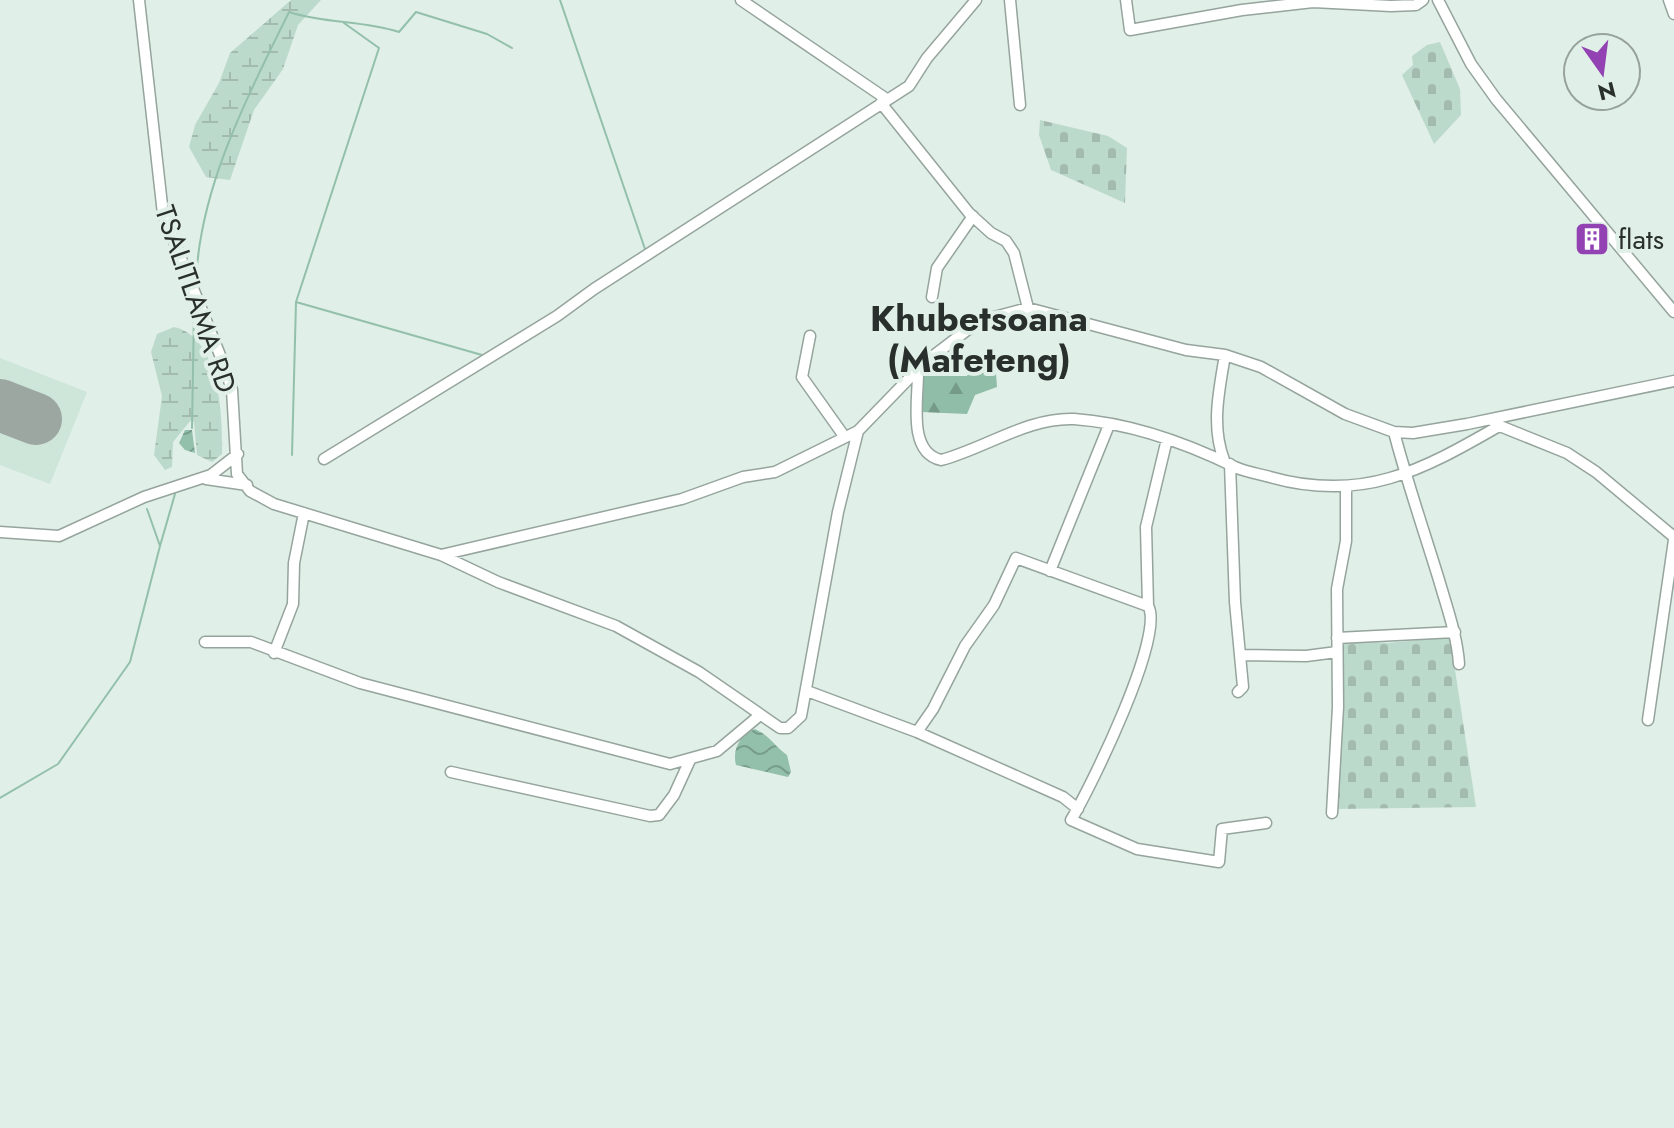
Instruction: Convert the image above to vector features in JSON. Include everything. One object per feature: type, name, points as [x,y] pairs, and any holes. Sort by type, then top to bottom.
[{"type":"street","name":"TSALITLAMA RD","points":[[139,0],[163,214],[232,390],[238,454],[230,473]]},
{"type":"street","points":[[741,0],[883,101],[973,216],[991,233],[1006,241],[1014,253],[1028,308]]},
{"type":"street","points":[[324,459],[557,316],[909,86],[927,58],[976,0]]},
{"type":"street","points":[[1010,0],[1020,105]]},
{"type":"street","points":[[1126,0],[1130,30],[1242,10],[1299,4],[1348,2],[1391,6],[1416,5],[1423,0]]},
{"type":"street","points":[[1438,0],[1471,64],[1496,99],[1674,312]]},
{"type":"street","points":[[1669,0],[1674,14]]},
{"type":"street","points":[[932,297],[937,268],[973,216]]},
{"type":"street","points":[[441,555],[682,499],[743,477],[775,472],[858,431],[918,369],[979,321],[1028,308],[1186,350],[1225,355],[1261,367],[1345,414],[1394,432],[1413,433],[1674,381]]},
{"type":"street","points":[[810,336],[802,377],[844,436]]},
{"type":"street","points":[[1225,355],[1217,402],[1217,443],[1227,462],[1235,602],[1242,655],[1243,687],[1238,692]]},
{"type":"street","points":[[918,369],[919,441],[925,452],[935,459],[950,458],[1052,420],[1109,425],[1167,439],[1297,485],[1346,487],[1383,483],[1453,452],[1499,426]]},
{"type":"street","points":[[1489,419],[1499,426],[1567,453],[1617,488],[1674,538],[1648,720]]},
{"type":"street","points":[[1050,571],[1109,425]]},
{"type":"street","points":[[0,532],[59,536],[144,497],[230,473],[262,499],[441,555],[498,582],[616,626],[699,672],[780,728],[788,728],[801,716],[807,691],[838,512],[858,431]]},
{"type":"street","points":[[1394,432],[1404,474],[1424,523],[1455,632],[1459,664]]},
{"type":"street","points":[[1167,439],[1146,527],[1148,606],[1153,614],[1151,636],[1128,702],[1071,820],[1137,849],[1219,862],[1222,829],[1266,823]]},
{"type":"street","points":[[1332,813],[1337,589],[1346,541],[1346,487]]},
{"type":"street","points":[[274,653],[293,604],[294,563],[304,513]]},
{"type":"street","points":[[917,732],[933,709],[965,646],[994,605],[1016,558],[1148,606]]},
{"type":"street","points":[[1337,638],[1455,632]]},
{"type":"street","points":[[205,642],[251,642],[360,683],[670,764],[717,751],[760,715]]},
{"type":"street","points":[[1242,655],[1306,656],[1337,652]]},
{"type":"street","points":[[807,691],[917,732],[1063,797],[1078,809]]},
{"type":"street","points":[[451,772],[650,816],[659,815],[674,795],[690,760]]},
{"type":"shaded area","points":[[0,358],[87,392],[50,484],[0,465]]},
{"type":"green space","points":[[291,0],[321,0],[298,25],[283,69],[254,110],[230,180],[206,177],[189,147],[195,125],[219,83],[230,53]]},
{"type":"green space","points":[[1440,42],[1460,89],[1461,115],[1434,144],[1402,75],[1413,65],[1412,56],[1427,45]]},
{"type":"green space","points":[[1040,120],[1108,136],[1127,148],[1125,203],[1051,170],[1039,135]]},
{"type":"green space","points":[[174,327],[189,334],[210,362],[219,400],[222,454],[212,462],[197,455],[194,422],[191,420],[173,442],[172,467],[165,470],[154,455],[162,396],[151,352],[157,334]]},
{"type":"green space","points":[[995,360],[997,387],[975,395],[967,414],[922,412],[921,376],[967,376],[974,365]]},
{"type":"green space","points":[[1450,637],[1476,807],[1338,809],[1341,641],[1388,643]]},
{"type":"water","points":[[185,430],[192,430],[195,453],[185,450],[179,443]]},
{"type":"water","points":[[755,729],[787,755],[791,772],[788,777],[736,765],[738,743]]},
{"type":"waterway","points":[[560,0],[646,252]]},
{"type":"waterway","points":[[196,281],[199,246],[216,176],[243,109],[289,12],[399,32],[416,12],[487,34],[512,48]]},
{"type":"waterway","points":[[292,455],[296,302],[379,48],[344,23]]},
{"type":"waterway","points":[[296,302],[482,355]]},
{"type":"waterway","points":[[192,428],[194,311]]},
{"type":"waterway","points":[[160,546],[175,494]]},
{"type":"waterway","points":[[0,798],[58,764],[130,662],[160,546],[147,509]]},
{"type":"runway","points":[[0,405],[36,419]]},
{"type":"place","name":"flats","points":[[1592,239]]},
{"type":"district","name":"Khubetsoana (Mafeteng)","points":[[979,338]]}]
